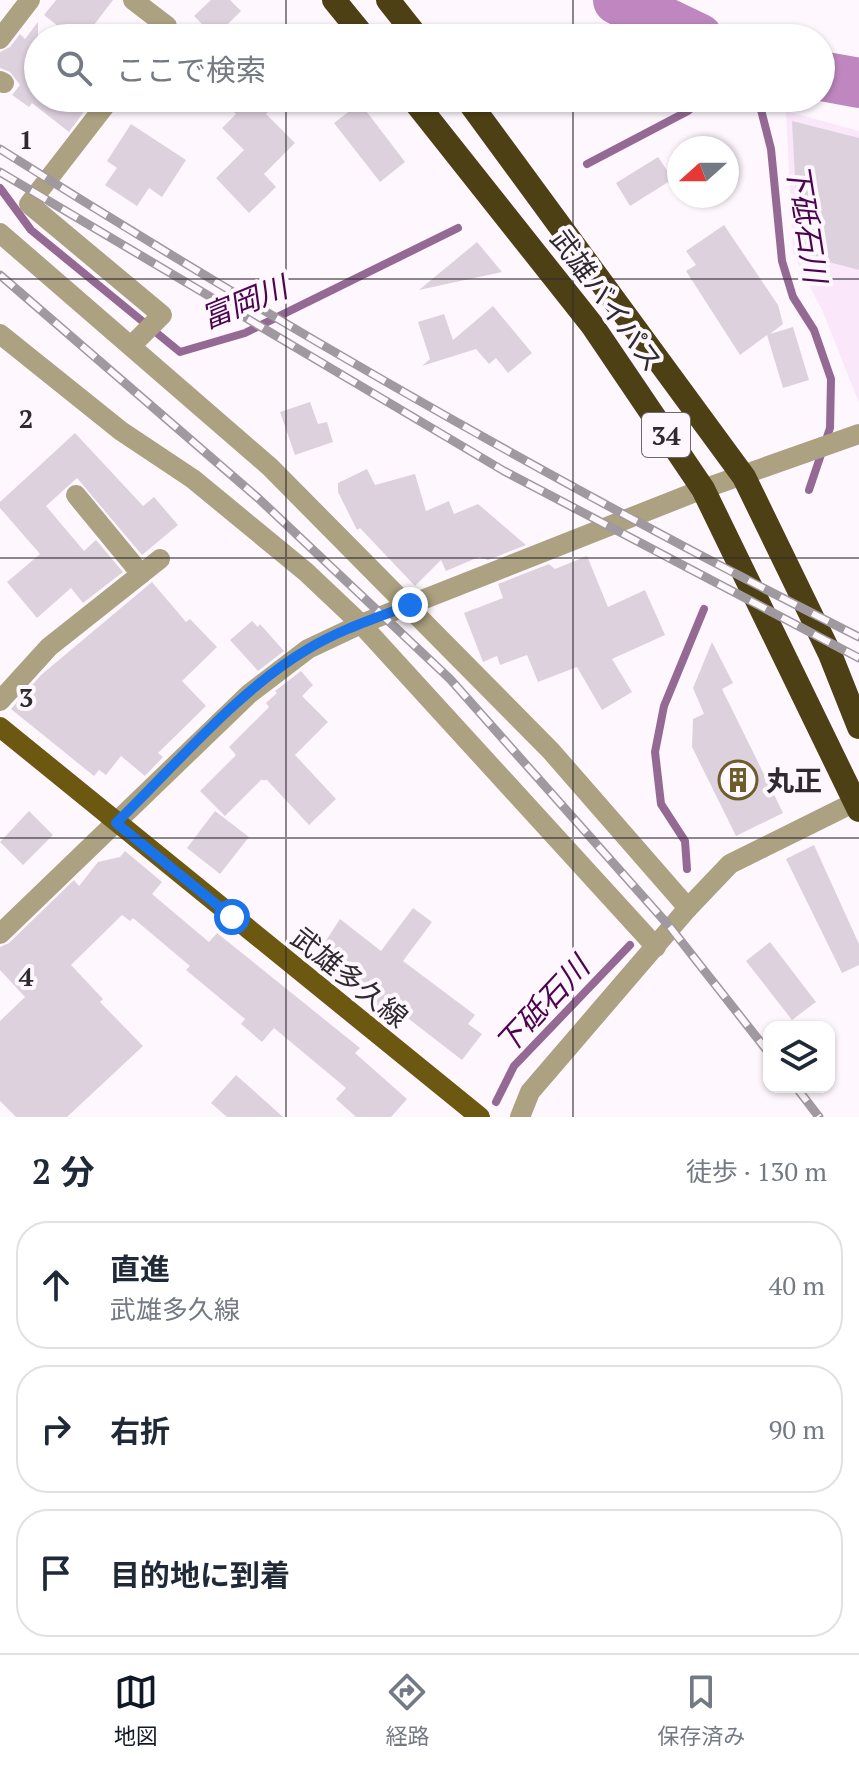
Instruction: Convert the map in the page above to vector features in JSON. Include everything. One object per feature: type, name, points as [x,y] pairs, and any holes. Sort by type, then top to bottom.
[{"type":"highway","points":[[334,0],[354,24]]},
{"type":"highway","points":[[388,0],[407,24]]},
{"type":"highway","name":"武雄バイパス","points":[[423,112],[592,325],[703,489],[857,804]]},
{"type":"highway","name":"武雄バイパス","points":[[476,112],[744,477],[830,654],[859,727]]},
{"type":"main road","name":"武雄多久線","points":[[0,727],[480,1117]]},
{"type":"street","points":[[0,39],[30,0]]},
{"type":"street","points":[[133,0],[164,24]]},
{"type":"street","points":[[100,112],[29,204],[162,315],[133,344]]},
{"type":"street","points":[[0,233],[133,344],[270,467],[410,605],[551,751],[688,908]]},
{"type":"street","points":[[0,334],[121,431],[193,479],[242,517],[361,624],[656,947]]},
{"type":"street","points":[[0,934],[249,694],[308,649],[361,624],[703,489],[849,438]]},
{"type":"street","points":[[76,495],[141,574]]},
{"type":"street","points":[[0,701],[49,647],[160,559]]},
{"type":"street","points":[[520,1117],[530,1092],[688,908],[730,864],[857,804]]},
{"type":"shaded area","points":[[786,112],[859,131],[859,403],[823,312],[793,253]]},
{"type":"building","points":[[56,0],[113,0],[95,24],[55,24],[44,15]]},
{"type":"building","points":[[211,0],[230,0],[241,11],[228,24],[202,24],[194,16]]},
{"type":"building","points":[[20,34],[24,38],[24,103],[12,95],[20,85],[10,72],[0,68],[0,52],[10,47]]},
{"type":"building","points":[[43,112],[84,112],[69,132]]},
{"type":"building","points":[[234,112],[268,112],[266,114],[295,143],[264,174],[276,187],[249,213],[216,178],[244,150],[222,128],[236,114]]},
{"type":"building","points":[[348,112],[367,112],[405,162],[380,182],[334,123]]},
{"type":"building","points":[[792,121],[859,138],[859,270],[799,254]]},
{"type":"building","points":[[131,124],[186,160],[162,197],[149,188],[137,206],[105,185],[117,168],[107,161]]},
{"type":"building","points":[[658,157],[667,170],[667,183],[630,206],[616,183]]},
{"type":"building","points":[[724,225],[778,305],[783,324],[770,334],[793,327],[809,380],[783,388],[767,335],[740,355],[686,271],[696,265],[686,251]]},
{"type":"building","points":[[477,242],[502,272],[419,290]]},
{"type":"building","points":[[493,306],[532,353],[508,373],[496,358],[489,364],[476,349],[422,366],[430,359],[418,322],[444,314],[453,340]]},
{"type":"building","points":[[310,402],[318,424],[327,422],[333,442],[295,455],[280,412]]},
{"type":"building","points":[[75,433],[143,506],[154,497],[178,525],[142,555],[77,478],[46,506],[84,551],[96,540],[123,572],[83,603],[71,588],[37,618],[7,582],[40,554],[0,508],[0,502]]},
{"type":"building","points":[[367,469],[375,485],[415,474],[426,511],[449,501],[454,514],[478,504],[526,545],[488,560],[479,557],[446,571],[441,560],[415,586],[360,528],[357,530],[338,492],[338,483]]},
{"type":"building","points":[[587,556],[608,607],[645,590],[665,635],[612,659],[632,692],[602,710],[577,667],[538,682],[527,655],[500,665],[497,656],[483,662],[464,613],[503,598],[498,584],[549,564],[555,569]]},
{"type":"building","points":[[152,582],[186,622],[190,619],[217,647],[182,681],[206,706],[158,753],[163,757],[145,776],[121,756],[106,775],[99,770],[94,776],[11,709],[41,675]]},
{"type":"building","points":[[252,621],[258,627],[260,624],[284,651],[258,671],[230,640]]},
{"type":"building","name":"丸正","points":[[712,642],[733,683],[722,689],[783,813],[736,836],[692,747],[693,719],[704,714],[693,688]]},
{"type":"building","points":[[301,671],[313,685],[302,696],[328,722],[295,755],[336,799],[309,825],[267,780],[261,780],[225,816],[200,791],[236,755],[229,747],[269,707],[266,703],[277,693],[275,691]]},
{"type":"building","points":[[29,811],[53,835],[23,865],[0,842]]},
{"type":"building","points":[[215,811],[249,837],[220,874],[187,848]]},
{"type":"building","points":[[814,845],[859,944],[859,965],[842,973],[786,859]]},
{"type":"building","points":[[125,851],[162,882],[152,894],[209,942],[217,933],[360,1048],[355,1053],[407,1099],[391,1117],[356,1117],[336,1099],[346,1088],[274,1028],[262,1042],[241,1024],[245,1019],[186,970],[190,966],[133,918],[130,921],[122,915],[71,965],[103,999],[100,1002],[143,1046],[67,1117],[16,1117],[0,1101],[0,1021],[25,997],[0,970],[0,947],[9,943],[74,880],[79,886],[98,862],[120,857]]},
{"type":"building","points":[[413,908],[432,922],[403,961],[475,1015],[468,1024],[482,1034],[462,1060],[392,1006],[387,1013],[316,956],[340,919],[381,951]]},
{"type":"building","points":[[770,942],[816,1002],[792,1020],[746,961]]},
{"type":"building","points":[[236,1075],[283,1117],[227,1117],[211,1103]]},
{"type":"waterway","points":[[618,0],[669,24]]},
{"type":"waterway","points":[[835,79],[859,83]]},
{"type":"waterway","name":"富岡川","points":[[587,164],[686,112]]},
{"type":"waterway","name":"下砥石川","points":[[762,112],[771,149],[782,261],[793,297],[814,330],[831,379],[830,428],[809,490]]},
{"type":"waterway","name":"富岡川","points":[[0,188],[31,230],[180,352],[245,333],[458,228]]},
{"type":"waterway","name":"下砥石川","points":[[687,869],[685,841],[661,804],[655,752],[664,706],[704,609]]},
{"type":"waterway","name":"下砥石川","points":[[496,1102],[514,1066],[630,945]]},
{"type":"railway","points":[[0,149],[211,279],[424,404],[640,523],[859,637]]},
{"type":"railway","points":[[0,172],[504,471],[859,658]]},
{"type":"railway","points":[[0,275],[258,498],[450,679],[670,927],[763,1045]]},
{"type":"railway","points":[[801,1093],[819,1117]]},
{"type":"place","name":"丸正","points":[[738,780]]},
{"type":"route","points":[[232,917],[116,823],[249,694],[291,661],[308,649],[361,624],[410,605]]}]
